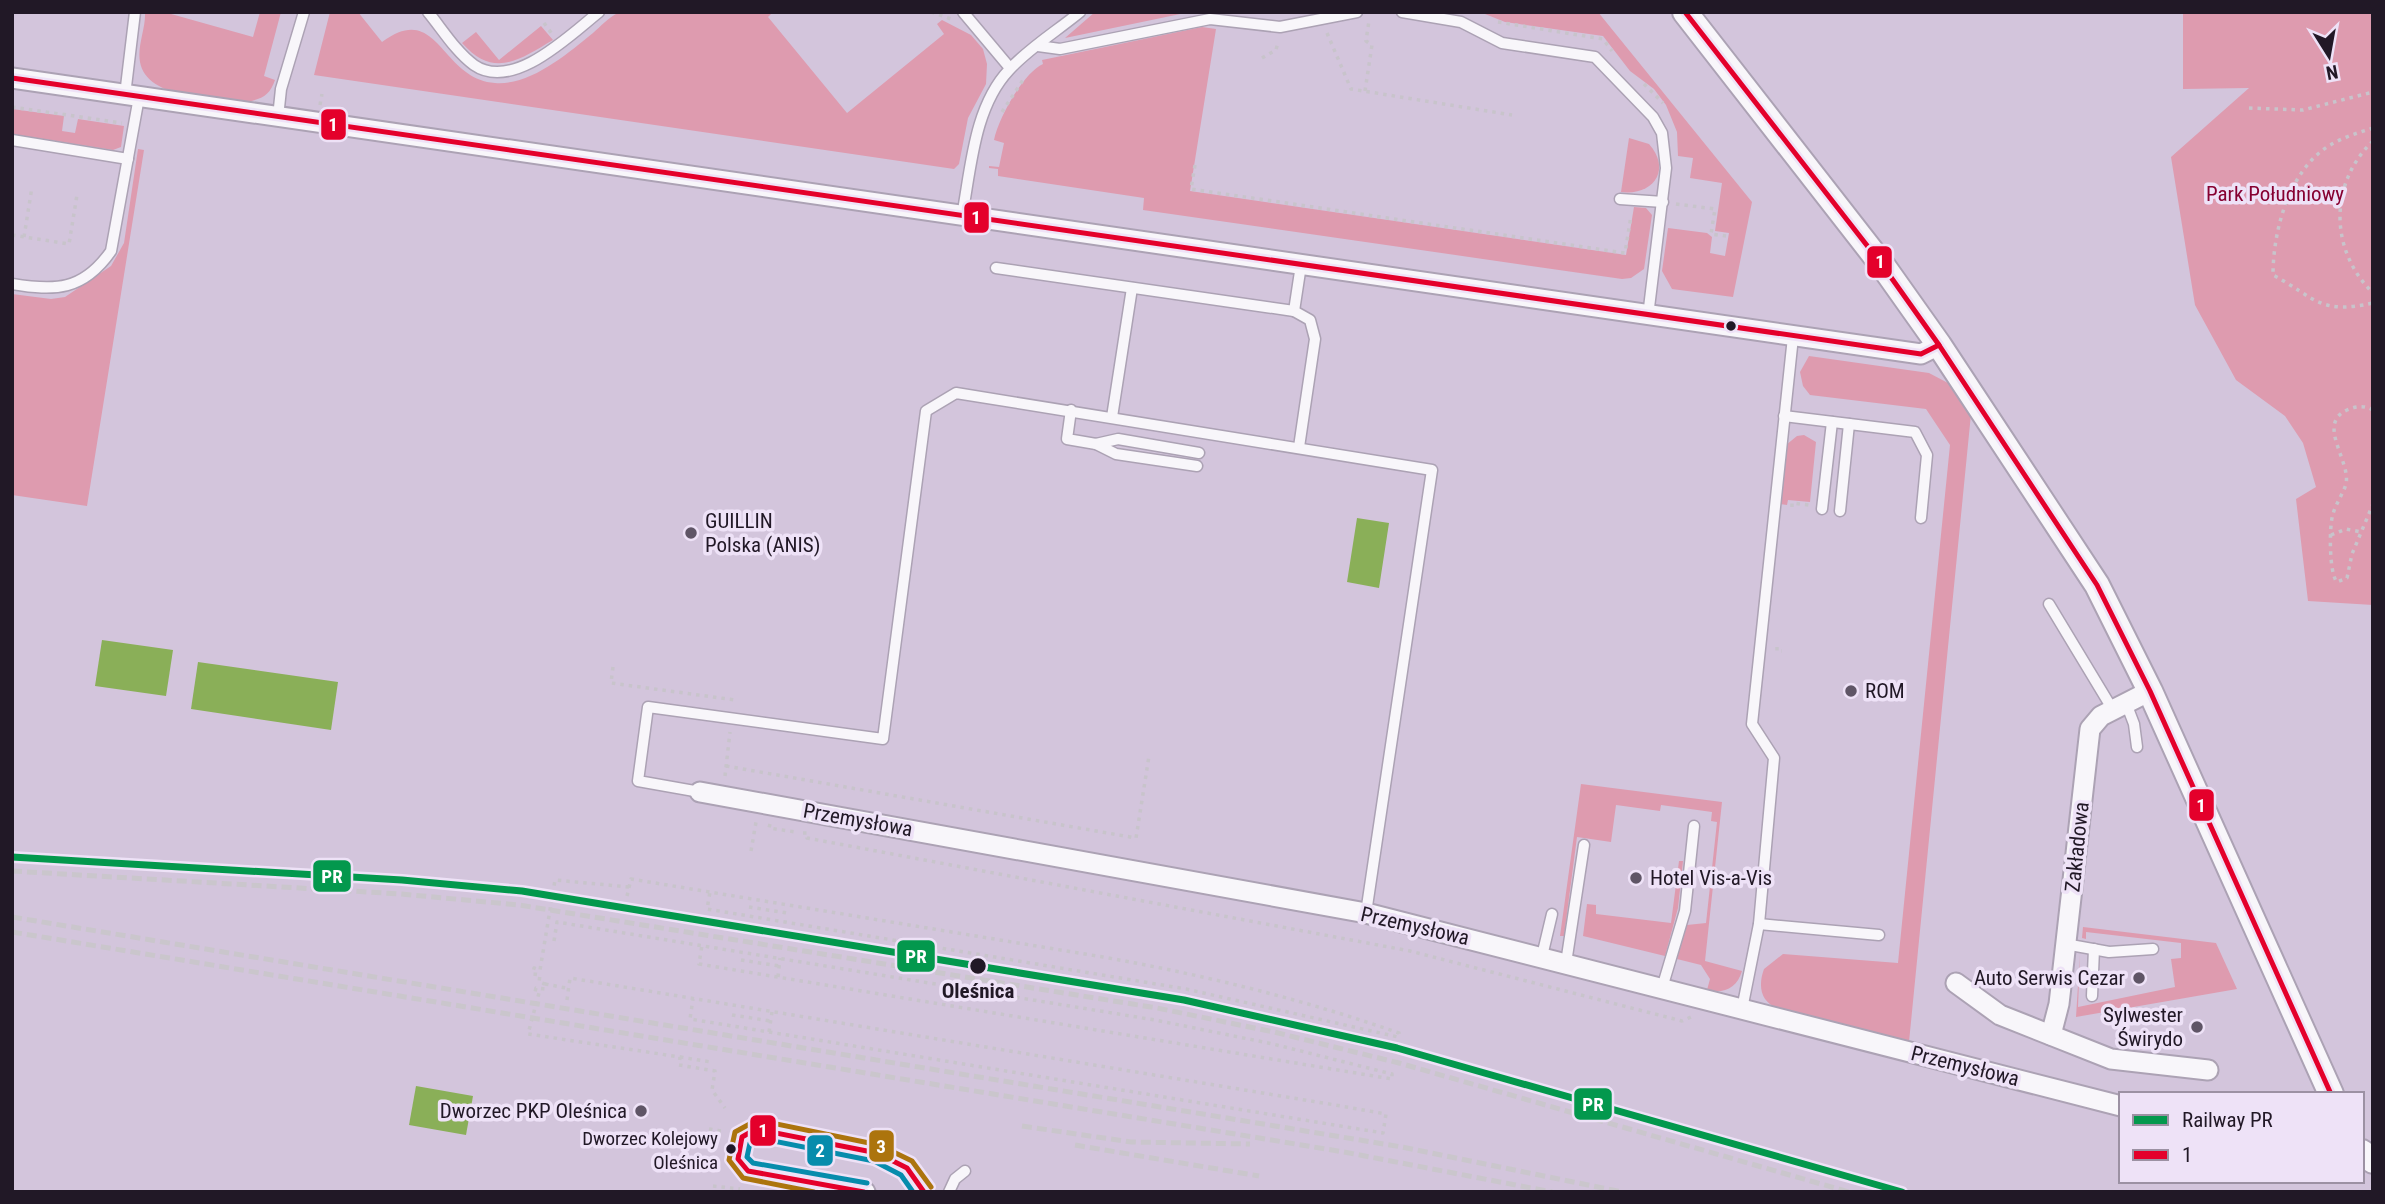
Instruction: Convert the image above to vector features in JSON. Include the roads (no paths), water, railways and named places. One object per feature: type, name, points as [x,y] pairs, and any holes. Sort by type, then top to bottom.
[{"type":"street","points":[[1685,12],[1883,266],[1940,345],[2096,585],[2150,691],[2330,1092]]},
{"type":"street","points":[[12,78],[1921,355],[1940,345]]},
{"type":"street","name":"Zakładowa","points":[[2051,1035],[2059,1004],[2090,729],[2094,722],[2150,691]]},
{"type":"street","name":"Przemysłowa","points":[[700,792],[1366,913],[2119,1105]]},
{"type":"street","points":[[1956,983],[2000,1015],[2111,1059],[2208,1070]]},
{"type":"street","points":[[865,1192],[748,1171],[738,1159],[742,1137],[756,1129],[867,1150],[907,1168],[924,1192]]},
{"type":"lane","points":[[12,284],[59,289],[70,286],[104,262],[115,240],[134,125],[132,96],[135,12]]},
{"type":"lane","points":[[278,117],[281,89],[304,12]]},
{"type":"lane","points":[[428,12],[468,60],[477,67],[496,73],[518,69],[538,59],[599,12]]},
{"type":"lane","points":[[963,12],[1010,68]]},
{"type":"lane","points":[[962,216],[979,127],[999,82],[1010,68],[1080,12]]},
{"type":"lane","points":[[1038,46],[1053,50],[1210,19],[1280,27],[1357,12]]},
{"type":"lane","points":[[1402,12],[1461,22],[1502,43],[1595,57],[1653,117],[1662,133],[1666,159],[1663,202],[1647,316]]},
{"type":"lane","points":[[12,140],[128,159]]},
{"type":"lane","points":[[1620,199],[1663,202]]},
{"type":"lane","points":[[1294,311],[1301,265]]},
{"type":"lane","points":[[996,268],[1294,311],[1310,320],[1315,339],[1299,447]]},
{"type":"lane","points":[[1112,417],[1132,288]]},
{"type":"lane","points":[[1742,1009],[1759,924],[1774,758],[1752,723],[1793,337]]},
{"type":"lane","points":[[700,792],[638,781],[649,707],[883,739],[926,411],[956,393],[1432,470],[1366,913]]},
{"type":"lane","points":[[1071,410],[1067,439],[1096,444],[1116,454],[1197,466]]},
{"type":"lane","points":[[1784,416],[1914,432],[1927,455],[1921,519]]},
{"type":"lane","points":[[1822,509],[1832,422]]},
{"type":"lane","points":[[1839,511],[1849,424]]},
{"type":"lane","points":[[1096,444],[1118,439],[1199,453]]},
{"type":"lane","points":[[2049,604],[2134,724],[2137,747]]},
{"type":"lane","points":[[1662,988],[1685,911],[1694,826]]},
{"type":"lane","points":[[1566,963],[1584,845]]},
{"type":"lane","points":[[1542,957],[1552,914]]},
{"type":"lane","points":[[1759,924],[1879,934]]},
{"type":"lane","points":[[2066,944],[2094,949],[2153,949]]},
{"type":"lane","points":[[2092,996],[2094,949]]},
{"type":"lane","points":[[950,1192],[955,1179],[965,1171]]},
{"type":"railway","points":[[12,871],[401,894],[519,905],[1157,1008],[1274,1032],[1399,1063],[1849,1192]]},
{"type":"railway","points":[[12,917],[1402,1147],[1622,1192]]},
{"type":"railway","points":[[12,932],[1344,1152],[1552,1192]]},
{"type":"railway","points":[[1022,1126],[1131,1142],[1250,1144]]},
{"type":"railway","points":[[1075,1145],[1259,1176]]},
{"type":"rail line","name":"PR","points":[[12,857],[402,880],[522,891],[1184,1000],[1397,1048],[1902,1192]]},
{"type":"place","name":"GUILLIN Polska (ANIS)","points":[[691,533]]},
{"type":"place","name":"ROM","points":[[1851,691]]},
{"type":"place","name":"Hotel Vis-a-Vis","points":[[1636,878]]},
{"type":"place","name":"Oleśnica","points":[[978,966]]},
{"type":"place","name":"Auto Serwis Cezar","points":[[2139,978]]},
{"type":"place","name":"Sylwester Świrydo","points":[[2197,1027]]},
{"type":"place","name":"Dworzec PKP Oleśnica","points":[[641,1111]]},
{"type":"place","name":"Dworzec Kolejowy Oleśnica","points":[[731,1149]]},
{"type":"park label","name":"Park Południowy","points":[[2275,194]]}]
